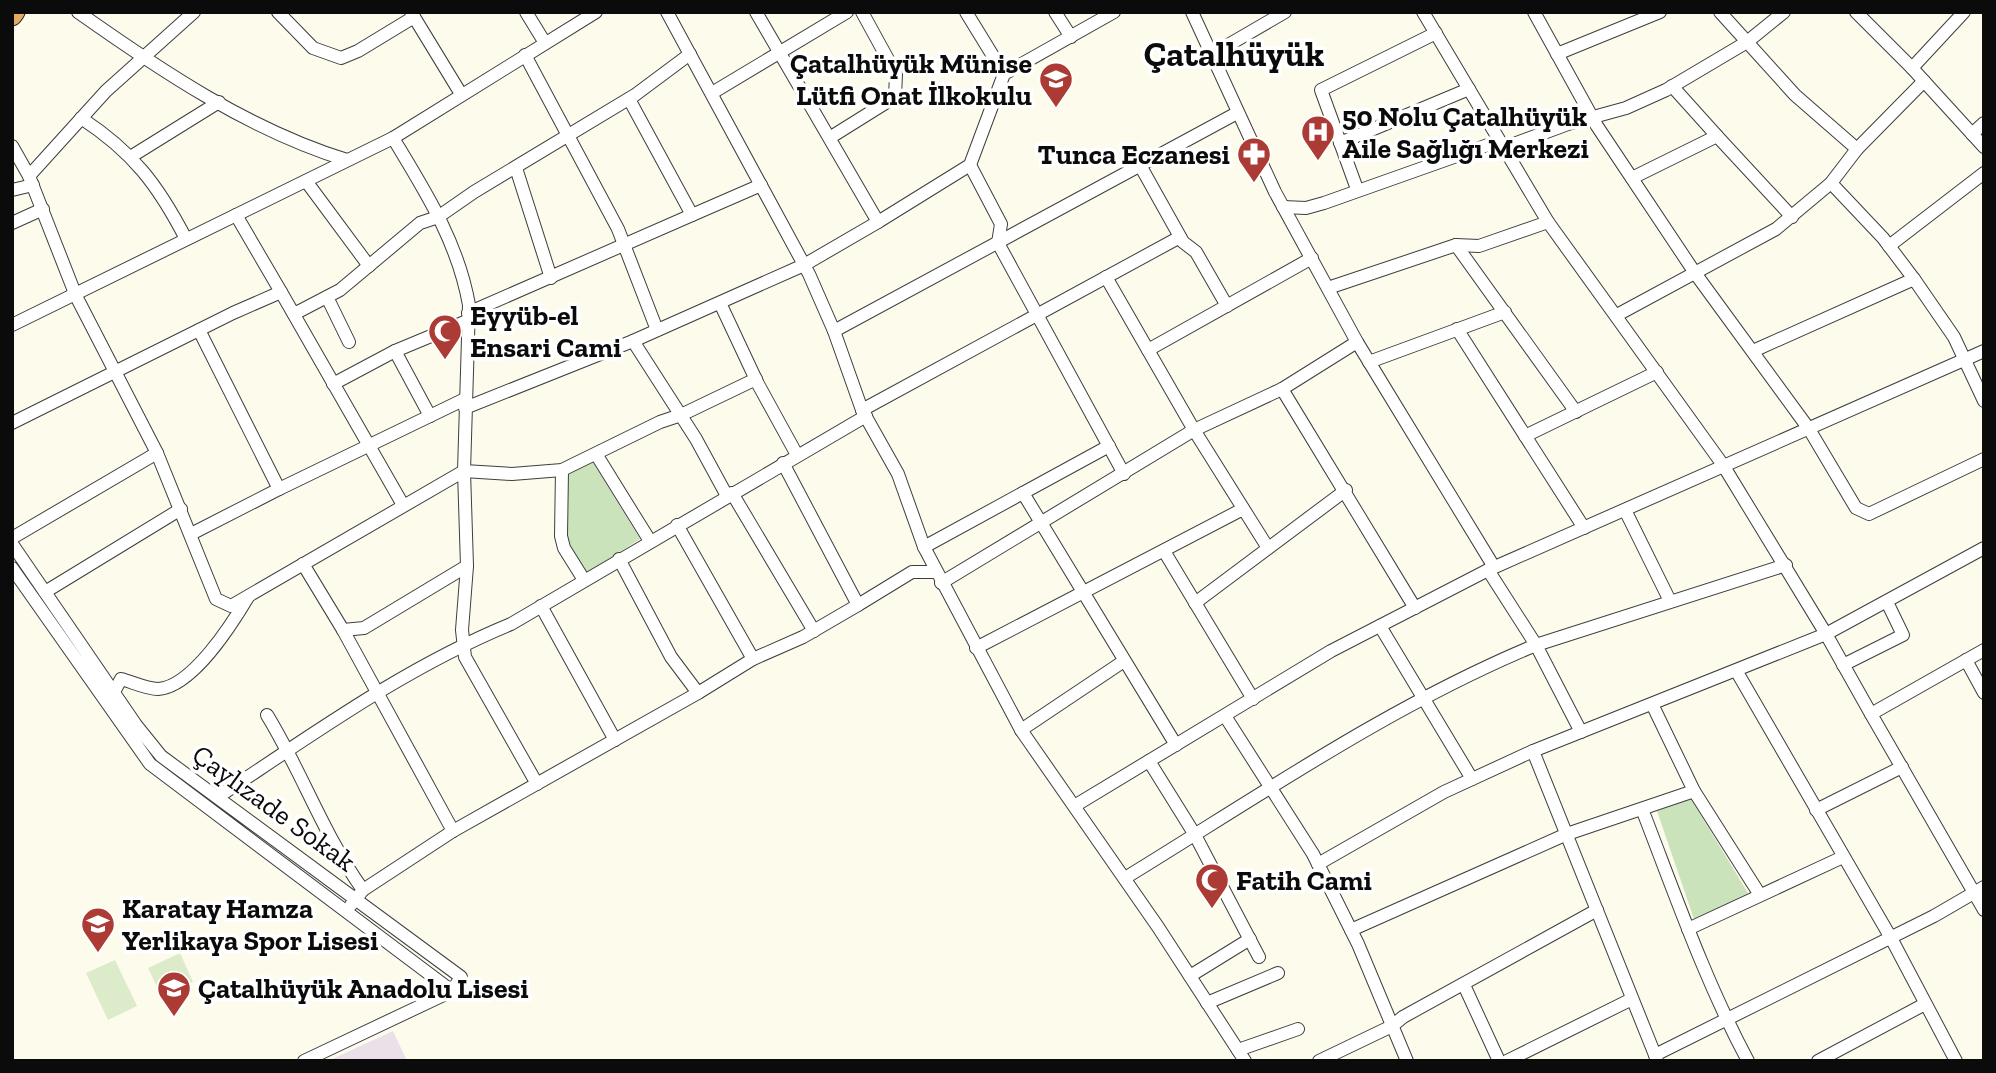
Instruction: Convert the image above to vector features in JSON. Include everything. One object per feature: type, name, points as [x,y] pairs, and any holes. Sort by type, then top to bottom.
[{"type":"street","points":[[78,12],[142,58],[219,102],[310,149],[347,160]]},
{"type":"street","points":[[12,190],[31,181],[81,118],[194,12]]},
{"type":"street","points":[[278,12],[313,48],[341,58],[358,51],[412,15],[461,94]]},
{"type":"street","points":[[526,12],[545,43]]},
{"type":"street","points":[[12,325],[76,296],[393,138],[596,12]]},
{"type":"street","points":[[667,12],[804,265],[834,331],[864,413],[898,474],[924,547],[1021,730],[1076,805],[1241,1055],[1298,1029]]},
{"type":"street","points":[[756,12],[878,222]]},
{"type":"street","points":[[712,93],[847,12]]},
{"type":"street","points":[[831,137],[895,97],[896,74],[862,12]]},
{"type":"street","points":[[966,12],[1003,74]]},
{"type":"street","points":[[1055,12],[1071,37]]},
{"type":"street","points":[[191,534],[368,444],[430,416],[633,341],[804,265],[970,165],[1003,74],[1114,12]]},
{"type":"street","points":[[1184,12],[1197,27]]},
{"type":"street","points":[[1192,12],[1237,113],[1283,206],[1357,342],[1536,645],[1581,732]]},
{"type":"street","points":[[1211,55],[1285,12]]},
{"type":"street","points":[[1534,12],[1593,119],[1695,273],[1809,429],[1856,508],[1869,514],[1984,459]]},
{"type":"street","points":[[1557,54],[1660,12]]},
{"type":"street","points":[[1720,12],[1795,95],[1857,149]]},
{"type":"street","points":[[1283,206],[1306,208],[1357,189],[1626,108],[1672,86],[1747,43],[1783,12]]},
{"type":"street","points":[[1856,12],[1912,68],[1984,147]]},
{"type":"street","points":[[1912,68],[1964,12]]},
{"type":"street","points":[[1429,14],[1436,33],[1548,222],[1723,465],[1786,565],[1902,767],[1979,889],[1984,910]]},
{"type":"street","points":[[1357,189],[1321,90],[1436,33]]},
{"type":"street","points":[[294,314],[327,297],[420,223],[438,217],[629,99],[690,54]]},
{"type":"street","points":[[525,55],[569,135],[624,246],[657,330]]},
{"type":"street","points":[[1617,315],[1792,217],[1831,183],[1857,149],[1924,81]]},
{"type":"street","points":[[1672,86],[1792,217]]},
{"type":"street","points":[[1340,143],[1469,89]]},
{"type":"street","points":[[629,99],[692,215]]},
{"type":"street","points":[[132,156],[219,102]]},
{"type":"street","points":[[834,331],[1237,113]]},
{"type":"street","points":[[81,118],[132,156],[169,205],[186,239]]},
{"type":"street","points":[[1972,134],[1984,123]]},
{"type":"street","points":[[1632,178],[1717,136]]},
{"type":"street","points":[[393,138],[444,223],[466,285],[465,657],[537,783]]},
{"type":"street","points":[[12,146],[43,209],[76,296],[157,453],[216,599],[231,606],[464,471],[512,474],[562,470],[756,379]]},
{"type":"street","points":[[970,165],[1001,224],[998,243],[1124,474]]},
{"type":"street","points":[[1140,167],[1180,237],[1196,252],[1227,306]]},
{"type":"street","points":[[516,169],[551,278]]},
{"type":"street","points":[[1889,246],[1984,173]]},
{"type":"street","points":[[306,181],[369,266]]},
{"type":"street","points":[[1831,183],[1889,246],[1914,279],[1967,360],[1984,401]]},
{"type":"street","points":[[333,384],[395,351],[551,278],[761,185]]},
{"type":"street","points":[[12,223],[43,209]]},
{"type":"street","points":[[236,215],[403,505]]},
{"type":"street","points":[[1328,288],[1456,245],[1479,246],[1548,222]]},
{"type":"street","points":[[218,797],[376,694],[463,644],[511,624],[864,413],[1180,237]]},
{"type":"street","points":[[1456,245],[1576,412]]},
{"type":"street","points":[[1148,350],[1312,258]]},
{"type":"street","points":[[1106,277],[1194,430],[1268,548]]},
{"type":"street","points":[[1753,351],[1914,279]]},
{"type":"street","points":[[12,423],[281,292]]},
{"type":"street","points":[[327,297],[349,342]]},
{"type":"street","points":[[720,303],[756,379],[797,455]]},
{"type":"street","points":[[1369,362],[1504,312]]},
{"type":"street","points":[[1457,329],[1584,528]]},
{"type":"street","points":[[199,330],[279,489]]},
{"type":"street","points":[[633,341],[814,631]]},
{"type":"street","points":[[346,910],[359,894],[453,831],[698,693],[753,659],[814,631],[912,572],[938,577],[1041,526],[1194,430],[1282,389],[1357,342]]},
{"type":"street","points":[[395,351],[430,416]]},
{"type":"street","points":[[1076,805],[1380,626],[1491,568],[1984,351]]},
{"type":"street","points":[[1525,436],[1657,372]]},
{"type":"street","points":[[1282,389],[1346,490],[1415,608]]},
{"type":"street","points":[[924,547],[1109,446]]},
{"type":"street","points":[[12,538],[157,453]]},
{"type":"street","points":[[596,454],[650,541]]},
{"type":"street","points":[[783,463],[859,605]]},
{"type":"street","points":[[562,470],[561,536],[564,548],[584,580]]},
{"type":"street","points":[[1195,603],[1346,490]]},
{"type":"street","points":[[1023,493],[1176,745]]},
{"type":"street","points":[[45,592],[181,509]]},
{"type":"street","points":[[976,648],[1243,509]]},
{"type":"street","points":[[1625,510],[1670,601]]},
{"type":"street","points":[[677,525],[753,659]]},
{"type":"street","name":"Çaylızade Sokak","points":[[12,544],[161,756],[359,894],[461,977],[452,991],[150,764],[12,568]]},
{"type":"street","points":[[1318,864],[1472,779],[1533,751],[1826,634],[1984,548]]},
{"type":"street","points":[[1164,551],[1253,699]]},
{"type":"street","points":[[620,559],[671,657],[698,693]]},
{"type":"street","points":[[303,564],[343,629],[376,694],[453,831]]},
{"type":"street","points":[[1125,878],[1272,787],[1495,662],[1536,645],[1786,565]]},
{"type":"street","points":[[343,629],[364,628],[467,566]]},
{"type":"street","points":[[114,692],[121,679],[155,689],[170,687],[217,644],[248,597]]},
{"type":"street","points":[[1843,665],[1903,635],[1887,602]]},
{"type":"street","points":[[541,606],[615,740]]},
{"type":"street","points":[[1380,626],[1472,779]]},
{"type":"street","points":[[1871,714],[1984,650]]},
{"type":"street","points":[[1021,730],[1124,660]]},
{"type":"street","points":[[1966,660],[1984,693]]},
{"type":"street","points":[[1737,671],[1891,938],[1955,1061]]},
{"type":"street","points":[[1652,704],[1694,791],[1760,895]]},
{"type":"street","points":[[268,715],[289,750],[359,894]]},
{"type":"street","points":[[1225,716],[1318,864],[1351,930],[1407,1061]]},
{"type":"street","points":[[1533,751],[1656,1058],[1891,938],[1979,889]]},
{"type":"street","points":[[1149,761],[1195,835],[1259,957]]},
{"type":"street","points":[[1816,810],[1902,767]]},
{"type":"street","points":[[1351,930],[1567,834],[1694,791]]},
{"type":"street","points":[[1643,809],[1688,929],[1726,1020],[1748,1061]]},
{"type":"street","points":[[1688,929],[1843,857]]},
{"type":"street","points":[[1319,1061],[1392,1026],[1403,1017],[1597,910]]},
{"type":"street","points":[[1190,976],[1250,939]]},
{"type":"street","points":[[1207,1003],[1278,973]]},
{"type":"street","points":[[1464,985],[1499,1061]]},
{"type":"street","points":[[304,1061],[452,991]]},
{"type":"street","points":[[1507,1061],[1535,1055],[1632,999]]},
{"type":"street","points":[[1818,1061],[1925,1004]]},
{"type":"shaded area","points":[[393,1031],[407,1061],[328,1061]]},
{"type":"green space","points":[[592,461],[640,539],[585,574],[565,536],[567,473]]},
{"type":"green space","points":[[1691,799],[1748,893],[1694,919],[1657,811]]},
{"type":"green space","points":[[180,953],[193,982],[162,997],[148,968]]},
{"type":"green space","points":[[115,960],[137,1006],[108,1020],[86,973]]},
{"type":"place","name":"Çatalhüyük Münise Lütfi Onat İlkokulu","points":[[1056,109]]},
{"type":"place","name":"50 Nolu Çatalhüyük Aile Sağlığı Merkezi","points":[[1318,162]]},
{"type":"place","name":"Tunca Eczanesi","points":[[1254,184]]},
{"type":"place","name":"Eyyüb-el Ensari Cami","points":[[445,361]]},
{"type":"place","name":"Fatih Cami","points":[[1212,910]]},
{"type":"place","name":"Karatay Hamza Yerlikaya Spor Lisesi","points":[[98,954]]},
{"type":"place","name":"Çatalhüyük Anadolu Lisesi","points":[[174,1018]]},
{"type":"district","name":"Çatalhüyük","points":[[1234,54]]}]
